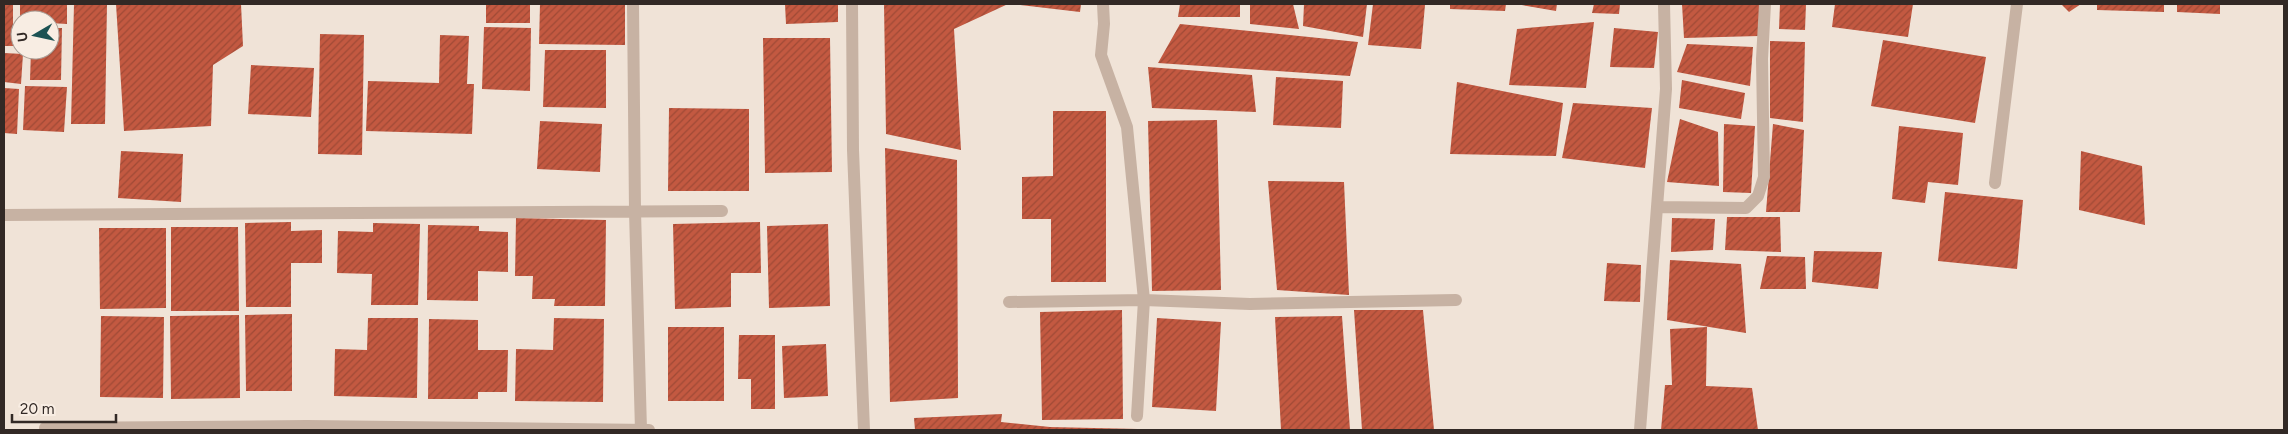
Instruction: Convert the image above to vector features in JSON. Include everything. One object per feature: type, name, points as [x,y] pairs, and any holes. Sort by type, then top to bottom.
[{"type":"street","points":[[633,4],[635,211],[641,430]]},
{"type":"street","points":[[852,4],[853,150],[864,430]]},
{"type":"street","points":[[1102,4],[1104,24],[1101,56],[1127,127],[1144,300],[1137,416]]},
{"type":"street","points":[[1640,430],[1666,89],[1664,4]]},
{"type":"street","points":[[1657,207],[1746,208],[1758,196],[1764,178],[1762,59],[1765,4]]},
{"type":"street","points":[[1995,183],[2017,4]]},
{"type":"street","points":[[4,215],[722,211]]},
{"type":"street","points":[[1009,302],[1144,300],[1250,304],[1456,300]]},
{"type":"street","points":[[44,428],[306,426],[649,430]]},
{"type":"building","points":[[4,4],[13,4],[13,10],[10,10],[10,46],[4,46]]},
{"type":"building","points":[[20,4],[67,4],[67,24],[60,24],[60,10],[20,10]]},
{"type":"building","points":[[74,4],[107,4],[105,124],[71,124]]},
{"type":"building","points":[[116,4],[241,4],[243,46],[213,65],[211,126],[124,131]]},
{"type":"building","points":[[486,4],[530,4],[530,23],[486,23]]},
{"type":"building","points":[[540,4],[625,4],[625,45],[539,44]]},
{"type":"building","points":[[785,4],[838,4],[838,22],[786,24]]},
{"type":"building","points":[[884,4],[1008,4],[954,29],[961,150],[886,134]]},
{"type":"building","points":[[1011,4],[1081,4],[1080,12]]},
{"type":"building","points":[[1180,4],[1240,4],[1240,17],[1178,17]]},
{"type":"building","points":[[1250,4],[1293,4],[1299,29],[1250,24]]},
{"type":"building","points":[[1304,4],[1367,4],[1363,37],[1303,26]]},
{"type":"building","points":[[1373,4],[1425,5],[1421,49],[1368,45]]},
{"type":"building","points":[[1450,4],[1506,4],[1505,11],[1450,9]]},
{"type":"building","points":[[1516,4],[1557,4],[1556,11]]},
{"type":"building","points":[[1594,4],[1620,4],[1619,14],[1592,13]]},
{"type":"building","points":[[1682,4],[1761,4],[1759,36],[1684,38]]},
{"type":"building","points":[[1780,4],[1806,4],[1805,30],[1779,29]]},
{"type":"building","points":[[1835,4],[1913,4],[1908,37],[1832,27]]},
{"type":"building","points":[[2061,4],[2081,4],[2069,12]]},
{"type":"building","points":[[2097,4],[2164,4],[2164,12],[2097,10]]},
{"type":"building","points":[[2177,4],[2220,4],[2220,14],[2177,12]]},
{"type":"building","points":[[1594,22],[1586,88],[1509,85],[1517,29]]},
{"type":"building","points":[[1180,24],[1358,42],[1350,76],[1158,63]]},
{"type":"building","points":[[484,27],[531,28],[530,91],[482,89]]},
{"type":"building","points":[[60,28],[62,28],[61,80],[30,80],[31,60],[60,60]]},
{"type":"building","points":[[1614,28],[1658,32],[1654,68],[1610,67]]},
{"type":"building","points":[[320,34],[364,35],[362,155],[318,154]]},
{"type":"building","points":[[440,35],[469,36],[467,84],[474,84],[472,134],[366,131],[368,81],[439,83]]},
{"type":"building","points":[[763,38],[830,38],[832,172],[765,173]]},
{"type":"building","points":[[1883,40],[1986,57],[1975,123],[1871,106]]},
{"type":"building","points":[[1770,41],[1805,42],[1803,122],[1770,118]]},
{"type":"building","points":[[1687,44],[1753,47],[1750,86],[1677,72]]},
{"type":"building","points":[[545,50],[606,50],[606,108],[543,107]]},
{"type":"building","points":[[4,53],[10,53],[10,60],[23,60],[21,84],[4,82]]},
{"type":"building","points":[[251,65],[314,68],[311,117],[248,114]]},
{"type":"building","points":[[1148,67],[1252,75],[1256,112],[1152,108]]},
{"type":"building","points":[[1276,77],[1343,81],[1341,128],[1273,125]]},
{"type":"building","points":[[1682,80],[1745,93],[1741,119],[1679,108]]},
{"type":"building","points":[[1457,82],[1563,103],[1556,156],[1450,154]]},
{"type":"building","points":[[25,86],[67,87],[64,132],[23,130]]},
{"type":"building","points":[[4,88],[19,89],[17,134],[4,133]]},
{"type":"building","points":[[1573,103],[1652,108],[1645,168],[1562,158]]},
{"type":"building","points":[[669,108],[749,109],[749,191],[668,191]]},
{"type":"building","points":[[1053,111],[1106,111],[1106,282],[1051,282],[1051,219],[1022,219],[1022,177],[1053,176]]},
{"type":"building","points":[[1680,119],[1718,132],[1719,186],[1667,182]]},
{"type":"building","points":[[1217,120],[1221,290],[1152,291],[1148,121]]},
{"type":"building","points":[[540,121],[602,124],[600,172],[537,169]]},
{"type":"building","points":[[1724,124],[1755,126],[1751,193],[1723,192]]},
{"type":"building","points":[[1773,124],[1804,130],[1800,212],[1766,212]]},
{"type":"building","points":[[1899,126],[1963,133],[1958,185],[1928,182],[1925,203],[1892,199]]},
{"type":"building","points":[[885,148],[957,160],[958,398],[890,402]]},
{"type":"building","points":[[121,151],[183,154],[181,202],[118,198]]},
{"type":"building","points":[[2081,151],[2142,166],[2145,225],[2079,210]]},
{"type":"building","points":[[1268,181],[1344,182],[1349,295],[1277,290]]},
{"type":"building","points":[[1945,192],[2023,200],[2017,269],[1938,261]]},
{"type":"building","points":[[1727,217],[1780,217],[1781,252],[1725,250]]},
{"type":"building","points":[[516,218],[606,220],[605,306],[554,306],[555,299],[532,299],[533,276],[515,276]]},
{"type":"building","points":[[1672,218],[1715,219],[1713,250],[1671,252]]},
{"type":"building","points":[[291,222],[291,231],[322,230],[322,263],[291,263],[291,307],[246,307],[245,223]]},
{"type":"building","points":[[760,222],[761,273],[731,273],[731,307],[675,309],[673,224]]},
{"type":"building","points":[[373,223],[420,224],[418,305],[371,305],[372,274],[337,273],[338,231],[373,232]]},
{"type":"building","points":[[828,224],[830,306],[769,308],[767,226]]},
{"type":"building","points":[[428,225],[479,226],[479,231],[508,232],[508,272],[478,271],[478,301],[427,300]]},
{"type":"building","points":[[171,227],[238,227],[239,311],[171,311]]},
{"type":"building","points":[[99,228],[166,228],[166,308],[100,309]]},
{"type":"building","points":[[1814,251],[1882,252],[1878,289],[1812,282]]},
{"type":"building","points":[[1767,256],[1805,257],[1806,289],[1760,289]]},
{"type":"building","points":[[1670,260],[1741,264],[1746,333],[1667,320]]},
{"type":"building","points":[[1607,263],[1641,265],[1640,302],[1604,301]]},
{"type":"building","points":[[1122,310],[1123,419],[1042,420],[1040,312]]},
{"type":"building","points":[[1354,310],[1423,310],[1434,430],[1362,430]]},
{"type":"building","points":[[292,314],[292,391],[246,391],[245,315]]},
{"type":"building","points":[[239,315],[240,398],[171,399],[170,316]]},
{"type":"building","points":[[101,316],[164,317],[163,398],[100,397]]},
{"type":"building","points":[[1342,316],[1350,430],[1281,430],[1275,317]]},
{"type":"building","points":[[368,318],[418,318],[417,398],[334,396],[335,349],[367,350]]},
{"type":"building","points":[[554,318],[604,319],[603,402],[515,401],[516,349],[553,350]]},
{"type":"building","points":[[1157,318],[1221,322],[1216,411],[1152,407]]},
{"type":"building","points":[[429,319],[478,320],[478,350],[508,350],[507,392],[478,392],[478,399],[428,399]]},
{"type":"building","points":[[668,327],[724,327],[724,401],[668,401]]},
{"type":"building","points":[[1707,327],[1706,386],[1752,388],[1758,430],[1661,430],[1665,385],[1672,385],[1670,329]]},
{"type":"building","points":[[739,335],[775,335],[775,409],[751,409],[751,379],[738,379]]},
{"type":"building","points":[[826,344],[828,396],[784,398],[782,346]]},
{"type":"building","points":[[1002,414],[1001,422],[1050,427],[1138,430],[915,430],[914,418]]}]
